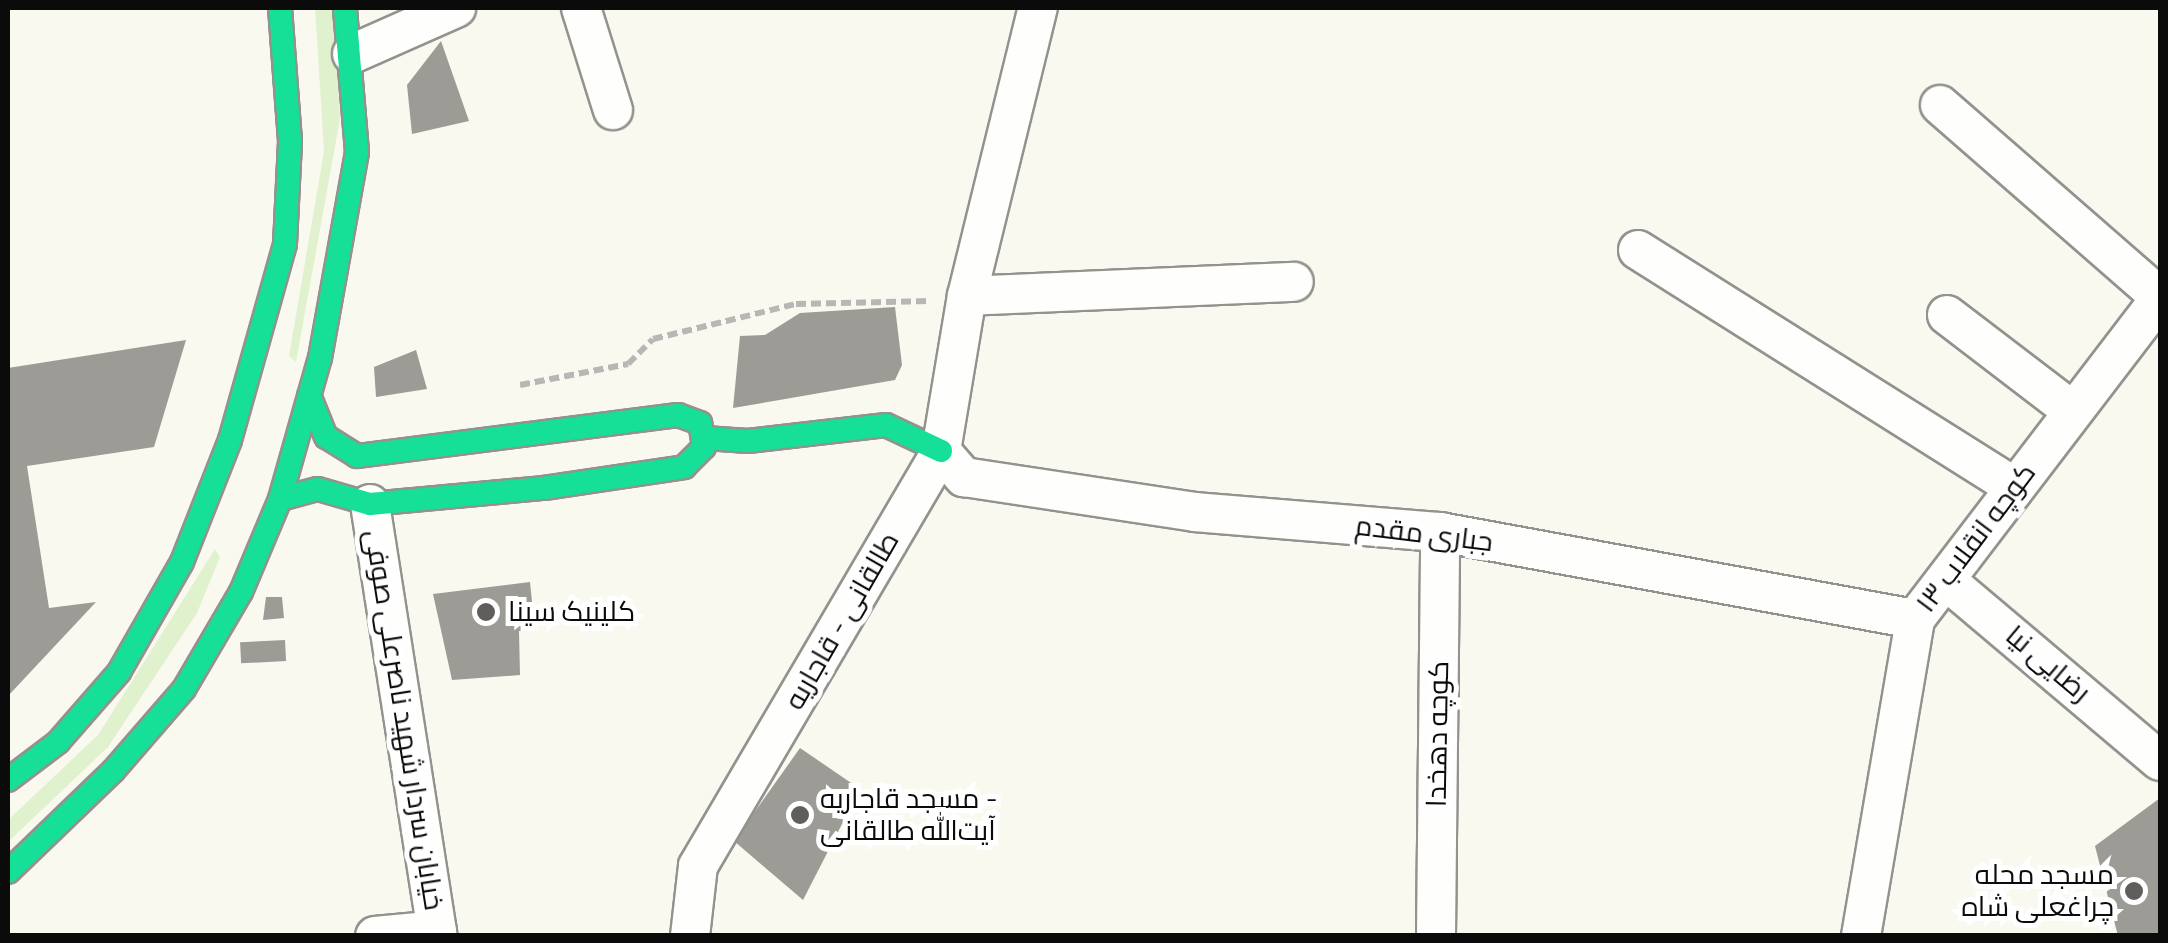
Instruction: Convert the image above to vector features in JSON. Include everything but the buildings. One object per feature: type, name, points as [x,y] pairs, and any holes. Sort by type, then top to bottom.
[{"type":"main road","points":[[8,780],[58,742],[119,672],[182,562],[230,440],[285,244],[290,140],[280,8]]},
{"type":"main road","points":[[8,872],[112,771],[184,688],[258,552],[280,500],[309,395],[356,152],[352,54],[345,8]]},
{"type":"main road","points":[[280,500],[318,489],[370,504],[684,468],[700,458],[705,438],[700,424],[678,415],[357,456],[326,437],[309,395]]},
{"type":"main road","points":[[705,438],[748,441],[886,426],[941,451]]},
{"type":"main road","points":[[198,521],[258,552]]},
{"type":"street","points":[[352,54],[456,8]]},
{"type":"street","points":[[581,8],[613,110]]},
{"type":"street","name":"طالقانی - قاجاریه","points":[[690,936],[698,866],[941,451],[967,296],[1038,8]]},
{"type":"street","points":[[1940,106],[2160,298]]},
{"type":"street","points":[[1638,250],[2015,487]]},
{"type":"street","points":[[967,296],[1294,282]]},
{"type":"street","name":"کوچه انقلاب ۱۳","points":[[1861,936],[1915,619],[1948,582],[2070,409],[2160,298]]},
{"type":"street","points":[[1947,315],[2070,409]]},
{"type":"street","name":"جباری مقدم","points":[[941,451],[964,477],[1194,512],[1440,532],[1915,619]]},
{"type":"street","name":"خیابان سردار شهید ناصرعلی صوفی","points":[[370,504],[437,933]]},
{"type":"street","name":"کوچه دهخدا","points":[[1436,936],[1440,532]]},
{"type":"street","name":"رضایی نیا","points":[[1948,582],[2156,746]]},
{"type":"street","points":[[375,936],[437,933]]},
{"type":"path","points":[[506,387],[628,364],[653,339],[796,304],[967,296]]},
{"type":"green space","points":[[315,8],[333,8],[340,119],[296,362],[289,356],[324,151]]},
{"type":"green space","points":[[215,549],[220,557],[197,613],[108,747],[8,842],[8,820],[98,735]]},
{"type":"traffic: fast","points":[[8,780],[58,742],[119,672],[182,562],[230,440],[285,244],[290,141],[280,8]]},
{"type":"traffic: fast","points":[[8,872],[113,771],[184,689],[241,592],[280,499],[320,358],[357,152],[345,8]]},
{"type":"traffic: fast","points":[[280,499],[318,489],[370,504],[544,488],[684,467],[704,447],[700,423],[678,415],[357,456],[326,437],[309,395]]},
{"type":"traffic: fast","points":[[705,438],[748,441],[886,425],[941,451]]},
{"type":"place","name":"کلینیک سینا","points":[[486,612]]},
{"type":"place","name":"مسجد قاجاریه - آیت‌الله طالقانی","points":[[800,815]]},
{"type":"place","name":"مسجد محله چراغعلی شاه","points":[[2134,891]]}]
